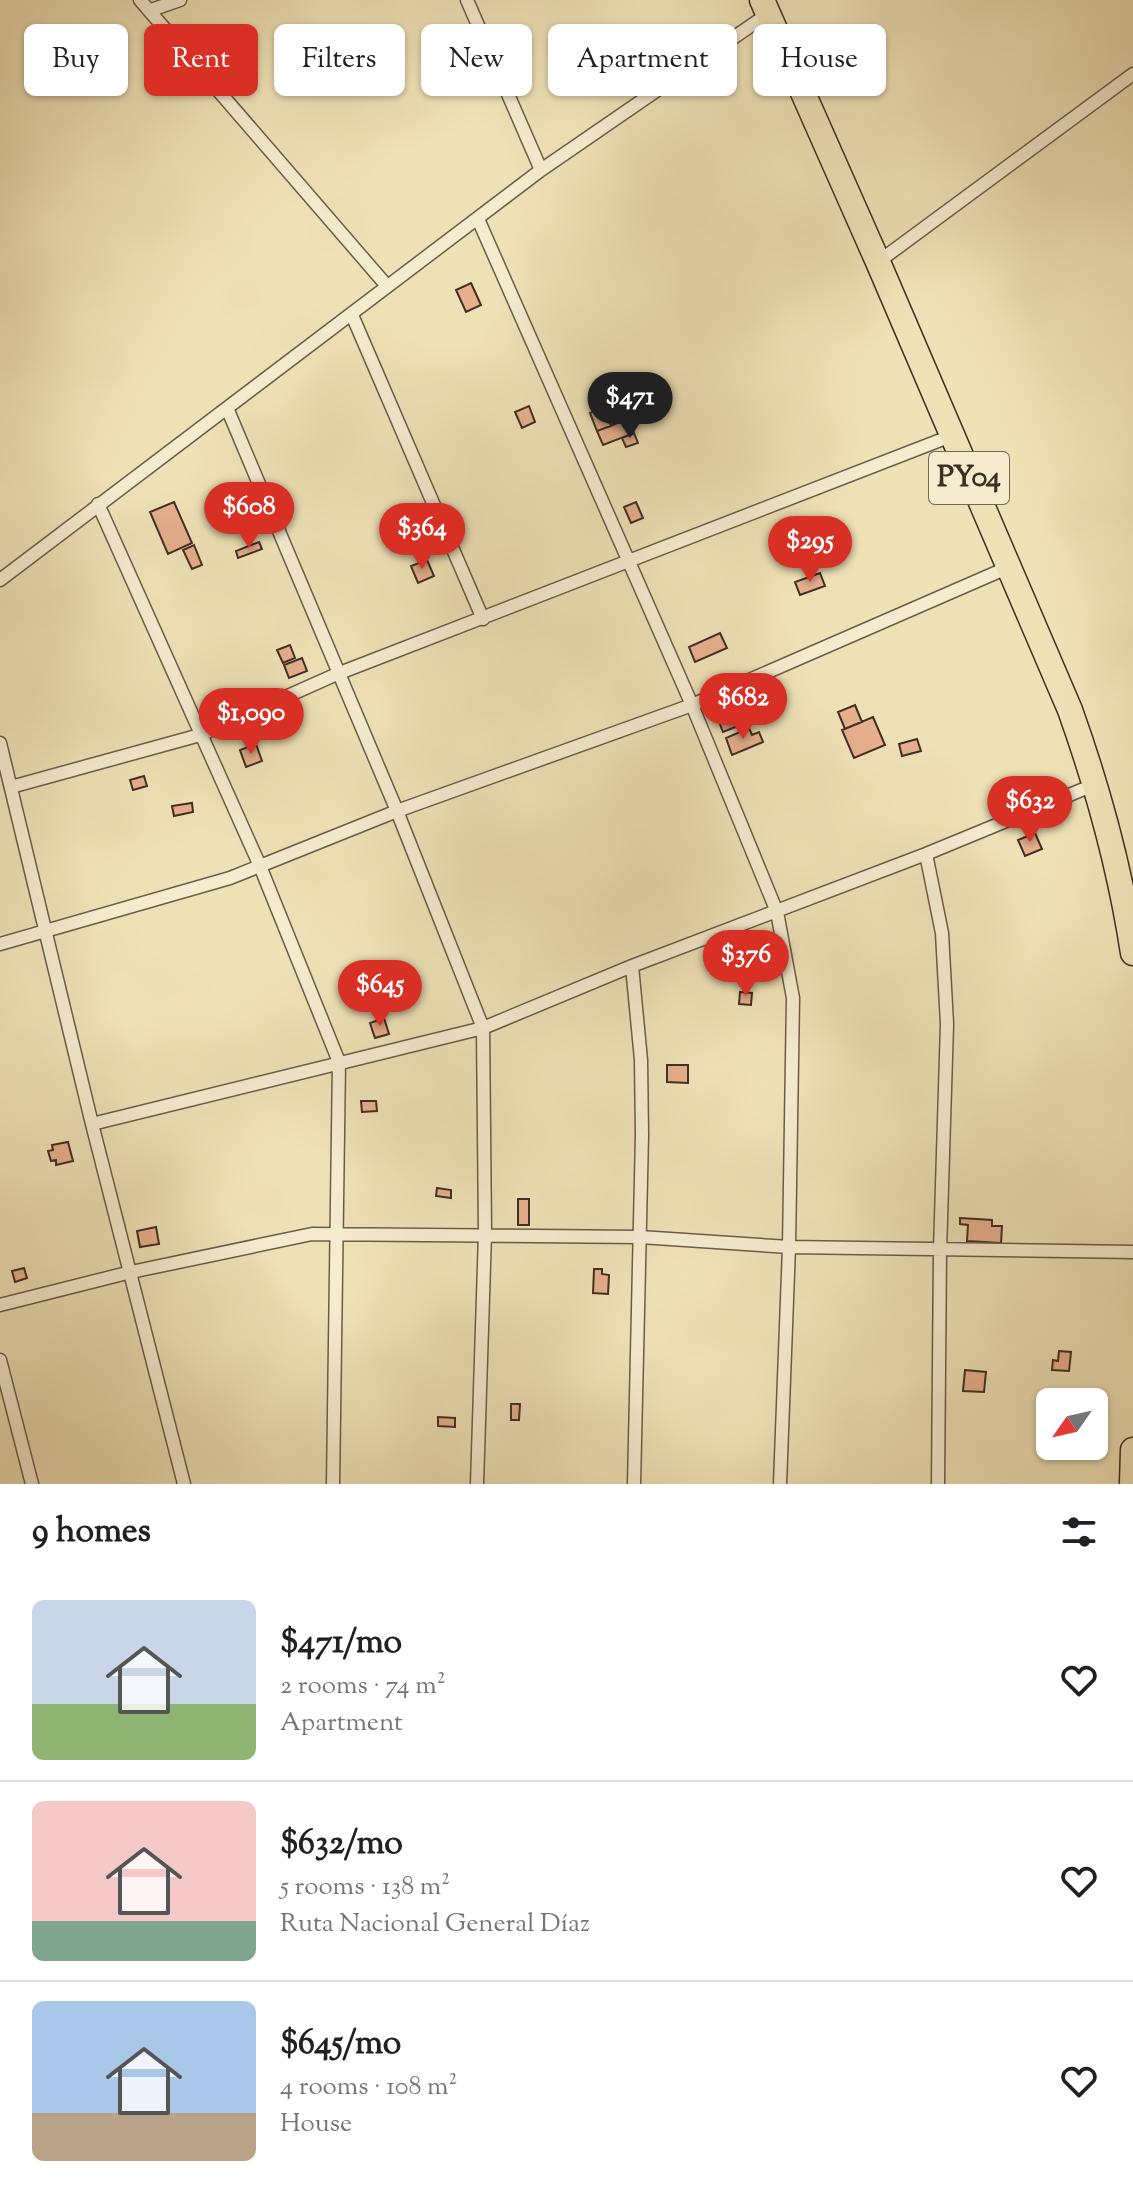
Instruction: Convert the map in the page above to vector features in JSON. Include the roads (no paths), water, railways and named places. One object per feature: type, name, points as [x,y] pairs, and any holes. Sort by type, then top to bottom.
[{"type":"highway","name":"PY04","points":[[765,7],[1070,710],[1096,784],[1122,885],[1133,953]]},
{"type":"highway","points":[[1132,1484],[1133,1450]]},
{"type":"street","points":[[140,0],[387,286]]},
{"type":"street","points":[[151,10],[180,0]]},
{"type":"street","points":[[467,0],[541,170]]},
{"type":"street","points":[[0,580],[541,170],[765,7]]},
{"type":"street","points":[[878,262],[1133,74]]},
{"type":"street","points":[[478,219],[692,705],[777,912],[793,998],[789,1247],[780,1484]]},
{"type":"street","points":[[352,315],[483,619]]},
{"type":"street","points":[[227,408],[397,811],[483,1028],[485,1234],[477,1484]]},
{"type":"street","points":[[11,787],[200,735],[337,674],[951,436]]},
{"type":"street","points":[[98,504],[260,866],[339,1062],[333,1484]]},
{"type":"street","points":[[0,944],[230,878],[397,811],[692,705],[1009,567]]},
{"type":"street","points":[[0,743],[92,1124],[184,1484]]},
{"type":"street","points":[[92,1124],[483,1028],[632,966],[926,854],[1096,784]]},
{"type":"street","points":[[926,854],[942,933],[947,1024],[940,1251],[938,1484]]},
{"type":"street","points":[[632,966],[641,1060],[634,1484]]},
{"type":"street","points":[[0,1305],[131,1272],[312,1234],[640,1237],[789,1247],[1133,1252]]},
{"type":"street","points":[[0,1360],[32,1484]]}]
